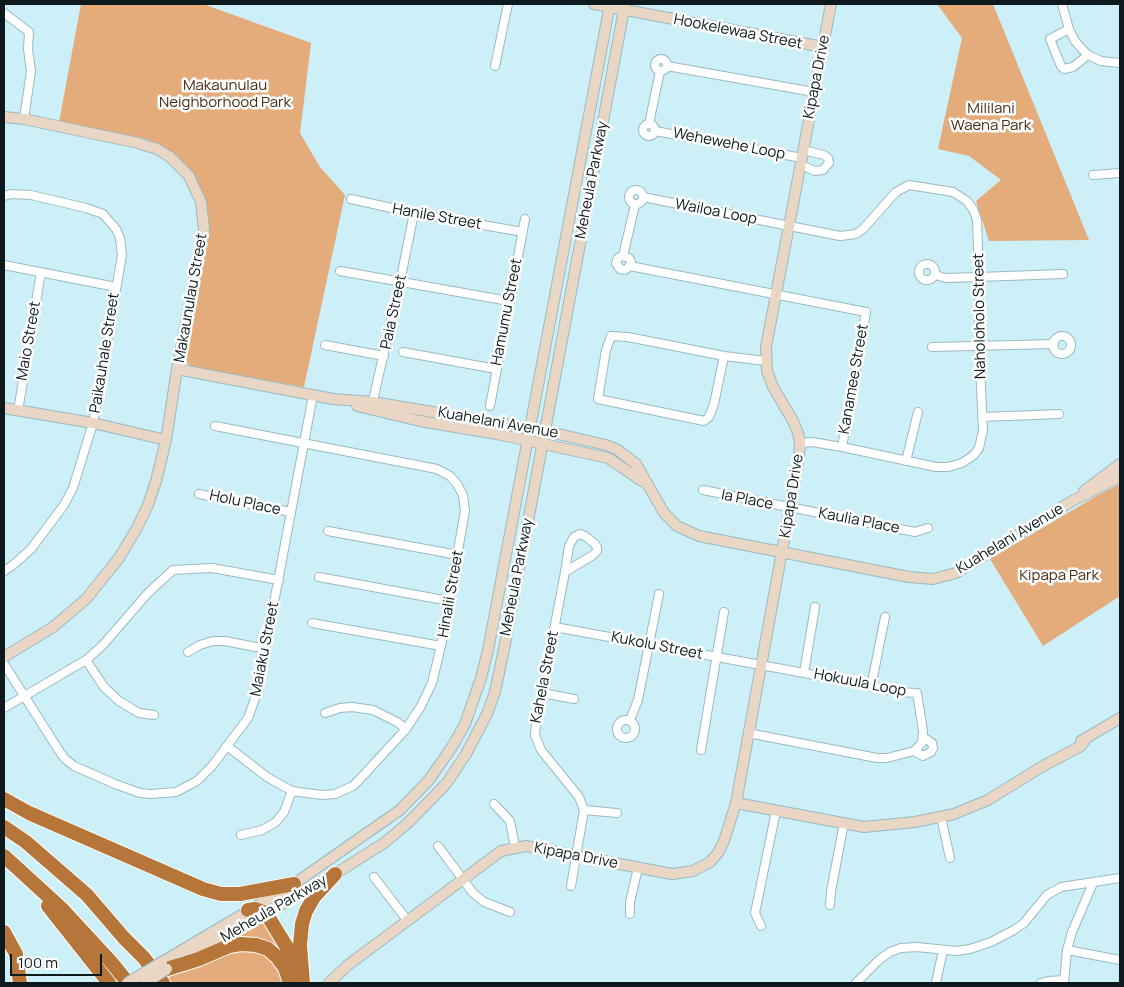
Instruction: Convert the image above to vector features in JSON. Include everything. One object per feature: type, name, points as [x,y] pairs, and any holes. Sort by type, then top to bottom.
[{"type":"highway","points":[[4,799],[29,813],[203,889],[221,894],[240,894],[294,884]]},
{"type":"highway","points":[[4,827],[26,842],[88,895],[124,938],[144,958],[163,983]]},
{"type":"highway","points":[[4,832],[56,875],[157,983]]},
{"type":"highway","points":[[8,860],[71,934],[108,983]]},
{"type":"highway","points":[[8,860],[62,909],[128,983]]},
{"type":"highway","points":[[303,983],[300,945],[302,924],[306,911],[314,897],[335,874]]},
{"type":"highway","points":[[248,910],[255,909],[266,913],[294,959],[303,983]]},
{"type":"highway","points":[[4,932],[16,954],[20,983]]},
{"type":"highway","points":[[165,966],[199,959],[229,946],[242,944],[256,945],[268,950],[277,957],[285,968],[290,983]]},
{"type":"street","points":[[495,66],[508,4]]},
{"type":"street","name":"Hookelewaa Street","points":[[594,4],[624,7],[823,48]]},
{"type":"street","name":"Kipapa Drive","points":[[329,983],[348,965],[501,851],[526,846],[672,874],[693,871],[710,862],[718,853],[724,841],[736,803],[799,458],[800,443],[793,421],[773,387],[767,371],[766,348],[832,4]]},
{"type":"street","points":[[1062,4],[1069,29],[1075,41],[1088,54],[1101,61],[1120,63]]},
{"type":"street","name":"Meheula Parkway","points":[[146,983],[165,966],[248,910],[294,884],[400,810],[428,780],[452,747],[465,724],[481,678],[488,650],[610,5]]},
{"type":"street","name":"Meheula Parkway","points":[[128,983],[165,966],[266,913],[335,874],[384,843],[408,823],[446,784],[478,732],[495,692],[624,7]]},
{"type":"street","points":[[4,13],[28,32],[31,71],[24,119]]},
{"type":"street","points":[[1069,29],[1050,39],[1061,66],[1064,68],[1073,67],[1088,54]]},
{"type":"street","points":[[648,124],[660,71],[665,70],[667,66],[814,92]]},
{"type":"street","name":"Makaunulau Street","points":[[4,117],[24,119],[138,143],[157,149],[170,157],[189,176],[201,202],[204,230],[177,369],[166,440],[156,481],[137,528],[119,558],[86,598],[69,614],[34,640],[4,657]]},
{"type":"street","name":"Wehewehe Loop","points":[[656,130],[651,136],[644,135],[643,128],[648,124],[654,126],[656,130],[802,158]]},
{"type":"street","points":[[1094,175],[1120,173]]},
{"type":"street","name":"Naholoholo Street","points":[[790,227],[848,236],[856,234],[902,188],[909,185],[953,192],[967,201],[973,209],[977,220],[982,417],[980,448],[968,460],[962,463],[948,467],[936,467],[842,447],[812,442],[800,443]]},
{"type":"street","name":"Wailoa Loop","points":[[776,295],[630,266],[625,270],[618,268],[617,260],[624,256],[635,205],[628,199],[631,191],[638,190],[642,193],[643,197],[790,227]]},
{"type":"street","name":"Paikauhale Street","points":[[4,196],[11,194],[31,195],[103,214],[116,229],[122,247],[93,424],[74,488],[64,505],[31,548],[13,565],[4,570]]},
{"type":"street","points":[[635,205],[641,203],[643,197]]},
{"type":"street","name":"Hanile Street","points":[[351,199],[414,213],[523,232]]},
{"type":"street","name":"Paia Street","points":[[372,406],[414,213]]},
{"type":"street","name":"Hamumu Street","points":[[490,406],[525,219]]},
{"type":"street","points":[[624,256],[630,260],[630,266]]},
{"type":"street","points":[[4,264],[116,286]]},
{"type":"street","points":[[340,271],[509,301]]},
{"type":"street","name":"Maio Street","points":[[18,411],[41,272]]},
{"type":"street","points":[[935,275],[946,278],[979,278],[1063,274]]},
{"type":"street","name":"Kanamee Street","points":[[776,295],[866,312],[842,447]]},
{"type":"street","points":[[724,356],[713,411],[704,421],[598,399],[606,350],[611,336],[628,337],[724,356],[766,361]]},
{"type":"street","points":[[932,347],[1054,344]]},
{"type":"street","points":[[325,345],[384,356]]},
{"type":"street","points":[[403,352],[496,369]]},
{"type":"street","name":"Kuahelani Avenue","points":[[177,369],[372,406],[530,428],[590,441],[618,450],[636,464],[664,513],[677,526],[699,536],[909,577],[933,578],[956,573],[1072,501],[1120,477]]},
{"type":"street","name":"Maiaku Street","points":[[4,664],[64,758],[74,766],[140,793],[164,794],[186,788],[197,781],[212,766],[248,718],[253,706],[266,649],[313,395]]},
{"type":"street","name":"Kuahelani Avenue","points":[[372,406],[420,421],[528,440],[608,458],[645,482]]},
{"type":"street","points":[[4,408],[93,424],[166,440]]},
{"type":"street","points":[[906,461],[918,412]]},
{"type":"street","points":[[982,417],[1059,414]]},
{"type":"street","name":"Hinalii Street","points":[[215,426],[437,469],[450,476],[457,484],[465,502],[466,511],[436,672],[429,690],[406,729],[353,786],[335,794],[322,795],[292,791],[266,777],[227,746]]},
{"type":"street","name":"Kuahelani Avenue","points":[[1072,501],[1095,481],[1120,464]]},
{"type":"street","name":"Ia Place","points":[[703,490],[790,508]]},
{"type":"street","name":"Holu Place","points":[[199,494],[291,512]]},
{"type":"street","name":"Kaulia Place","points":[[790,508],[915,532],[928,528]]},
{"type":"street","points":[[328,531],[458,556]]},
{"type":"street","name":"Kahela Street","points":[[565,572],[597,551],[594,543],[585,536],[580,534],[574,536],[569,546],[536,724],[537,743],[580,797],[584,810]]},
{"type":"street","points":[[4,708],[86,660],[102,646],[148,593],[173,570],[212,568],[279,580]]},
{"type":"street","points":[[319,577],[449,601]]},
{"type":"street","points":[[630,720],[638,700],[659,594]]},
{"type":"street","points":[[804,673],[815,607]]},
{"type":"street","points":[[701,750],[724,612]]},
{"type":"street","points":[[871,686],[885,617]]},
{"type":"street","points":[[312,623],[441,646]]},
{"type":"street","name":"Kukolu Street","points":[[555,627],[760,665]]},
{"type":"street","points":[[188,652],[200,645],[213,641],[225,641],[266,649]]},
{"type":"street","points":[[86,660],[104,687],[119,701],[139,713],[154,715]]},
{"type":"street","name":"Hokuula Loop","points":[[748,733],[868,757],[887,758],[914,752],[923,756],[931,752],[933,748],[932,743],[923,737],[917,693],[899,692],[760,665]]},
{"type":"street","points":[[542,693],[574,699]]},
{"type":"street","points":[[325,713],[340,708],[373,710],[397,722],[406,729]]},
{"type":"street","points":[[736,803],[864,827],[941,817],[988,800],[1043,766],[1053,756],[1120,718]]},
{"type":"street","points":[[914,752],[922,743],[923,737]]},
{"type":"street","points":[[240,835],[262,830],[276,822],[284,812],[292,791]]},
{"type":"street","points":[[494,804],[510,821],[515,847]]},
{"type":"street","points":[[571,886],[584,810],[617,813]]},
{"type":"street","points":[[761,926],[756,913],[776,810]]},
{"type":"street","points":[[941,817],[950,858]]},
{"type":"street","points":[[830,905],[844,823]]},
{"type":"street","points":[[438,846],[473,893],[484,902],[510,912]]},
{"type":"street","points":[[630,914],[630,902],[638,868]]},
{"type":"street","points":[[374,876],[407,920]]},
{"type":"street","points":[[856,983],[890,952],[901,948],[917,947],[943,950],[970,949],[991,942],[1014,930],[1024,923],[1048,895],[1061,887],[1120,878]]},
{"type":"street","points":[[1041,983],[1048,980],[1064,982],[1067,950],[1078,915],[1093,883]]},
{"type":"street","points":[[936,983],[943,950]]},
{"type":"street","points":[[1067,950],[1120,960]]},
{"type":"green space","name":"Makaunulau Neighborhood Park","points":[[81,4],[203,4],[311,43],[300,133],[320,167],[345,195],[304,387],[192,367],[187,363],[186,357],[209,236],[208,214],[204,197],[188,167],[164,147],[149,140],[59,122]]},
{"type":"green space","name":"Mililani Waena Park","points":[[937,4],[993,4],[1089,240],[989,241],[976,201],[1001,180],[969,156],[938,149],[962,38]]},
{"type":"green space","name":"Kipapa Park","points":[[1120,484],[1120,596],[1043,646],[990,559]]},
{"type":"green space","points":[[263,919],[286,956],[287,963],[237,940],[237,934]]},
{"type":"green space","points":[[236,945],[264,954],[278,968],[284,983],[171,983],[166,977],[223,949]]}]
